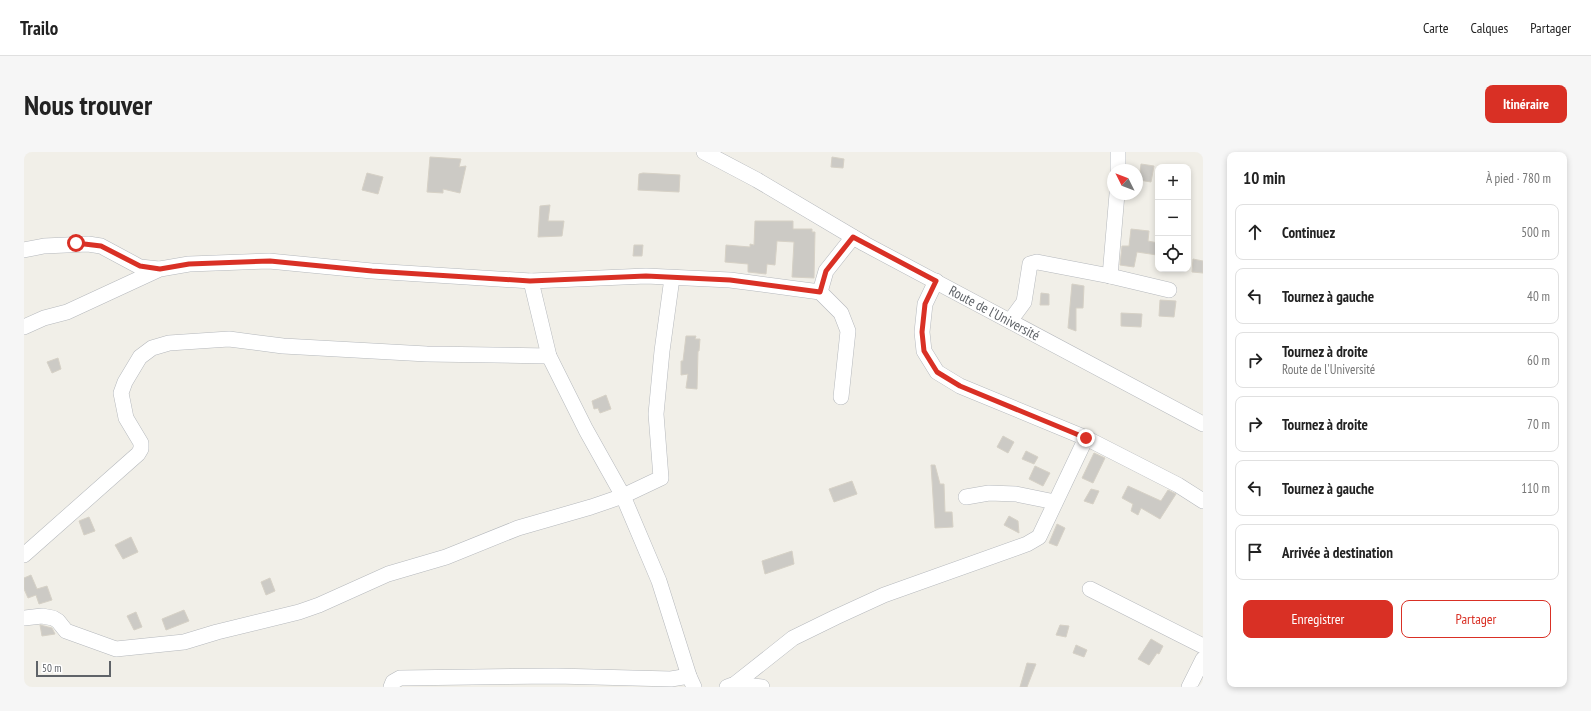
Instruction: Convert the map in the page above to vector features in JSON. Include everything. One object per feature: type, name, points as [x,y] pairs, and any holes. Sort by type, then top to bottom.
[{"type":"street","name":"Route de l'Université","points":[[704,152],[756,180],[853,237],[1203,424]]},
{"type":"street","points":[[1118,152],[1118,164]]},
{"type":"street","points":[[1110,276],[1116,200]]},
{"type":"street","points":[[820,292],[826,271],[853,237]]},
{"type":"street","points":[[24,250],[44,246],[88,244],[101,246],[140,266],[160,269]]},
{"type":"street","points":[[24,327],[39,320],[66,312],[160,269],[189,264],[270,261],[372,271],[530,281],[646,276],[730,280],[820,292],[841,313],[848,331],[841,397]]},
{"type":"street","points":[[1010,321],[1024,302],[1030,264],[1037,262],[1110,276],[1169,290]]},
{"type":"street","points":[[24,618],[53,618],[58,621],[66,631],[116,649],[184,642],[319,605],[388,574],[446,557],[518,528],[591,508],[623,496],[661,478],[656,414],[662,350],[672,278]]},
{"type":"street","points":[[391,687],[393,682],[400,678],[556,682],[671,679],[692,682],[659,581],[623,496],[582,424],[549,356],[530,281]]},
{"type":"street","points":[[936,281],[925,304],[922,332],[924,351],[937,372],[960,386],[1086,438],[1178,485],[1203,501]]},
{"type":"street","points":[[24,555],[138,454],[141,449],[141,442],[126,418],[120,393],[140,357],[152,348],[169,343],[229,339],[283,346],[419,354],[549,356]]},
{"type":"street","points":[[731,685],[793,638],[836,617],[884,595],[1027,544],[1039,537],[1086,438]]},
{"type":"street","points":[[966,497],[989,493],[1016,494],[1056,502]]},
{"type":"street","points":[[1090,589],[1203,646]]},
{"type":"street","points":[[1189,687],[1203,659]]},
{"type":"street","points":[[731,685],[762,687]]},
{"type":"building","points":[[430,157],[461,159],[459,167],[466,166],[460,193],[443,189],[443,193],[427,192]]},
{"type":"building","points":[[832,157],[844,159],[843,168],[831,167]]},
{"type":"building","points":[[1143,164],[1154,166],[1151,182],[1143,181]]},
{"type":"building","points":[[367,173],[383,177],[378,194],[362,190]]},
{"type":"building","points":[[639,174],[680,175],[679,192],[638,190]]},
{"type":"building","points":[[550,205],[548,221],[564,221],[562,236],[538,237],[540,206]]},
{"type":"building","points":[[755,221],[793,221],[793,229],[812,229],[812,232],[815,232],[814,278],[792,277],[794,242],[777,241],[775,265],[767,264],[766,274],[748,272],[748,264],[725,262],[726,245],[750,247],[750,244],[754,245]]},
{"type":"building","points":[[1131,229],[1149,231],[1148,241],[1155,242],[1155,255],[1137,252],[1134,267],[1120,265],[1122,246],[1129,246]]},
{"type":"building","points":[[634,245],[643,245],[642,256],[633,256]]},
{"type":"building","points":[[1193,259],[1203,261],[1203,273],[1192,272]]},
{"type":"building","points":[[1072,284],[1084,286],[1083,308],[1076,308],[1076,331],[1068,328]]},
{"type":"building","points":[[1041,293],[1049,294],[1049,305],[1040,305]]},
{"type":"building","points":[[1160,300],[1176,301],[1174,317],[1159,316]]},
{"type":"building","points":[[1121,313],[1142,314],[1141,327],[1121,326]]},
{"type":"building","points":[[686,336],[696,336],[695,339],[700,339],[698,351],[697,389],[686,388],[688,374],[681,375],[681,361],[683,361]]},
{"type":"building","points":[[58,358],[61,369],[52,373],[47,362]]},
{"type":"building","points":[[606,395],[611,409],[600,413],[598,408],[594,409],[592,401]]},
{"type":"building","points":[[1003,436],[1014,442],[1008,453],[997,447]]},
{"type":"building","points":[[1026,451],[1038,457],[1034,464],[1022,459]]},
{"type":"building","points":[[1094,453],[1105,458],[1093,483],[1082,478]]},
{"type":"building","points":[[931,465],[935,465],[940,484],[944,484],[945,512],[952,512],[953,527],[935,528]]},
{"type":"building","points":[[1035,466],[1050,473],[1043,486],[1029,479]]},
{"type":"building","points":[[852,481],[857,494],[834,502],[829,489]]},
{"type":"building","points":[[1128,486],[1161,501],[1168,490],[1176,494],[1160,519],[1141,508],[1138,515],[1131,511],[1133,504],[1122,498]]},
{"type":"building","points":[[1091,489],[1099,491],[1093,504],[1084,501]]},
{"type":"building","points":[[1009,516],[1018,521],[1019,533],[1004,525]]},
{"type":"building","points":[[89,517],[95,531],[84,535],[79,521]]},
{"type":"building","points":[[1057,524],[1065,528],[1057,546],[1049,543]]},
{"type":"building","points":[[131,537],[138,552],[123,559],[115,545]]},
{"type":"building","points":[[792,551],[794,564],[765,574],[762,561]]},
{"type":"building","points":[[31,575],[37,589],[47,586],[52,600],[39,604],[36,595],[28,598],[24,589],[24,578]]},
{"type":"building","points":[[270,578],[275,591],[266,595],[261,582]]},
{"type":"building","points":[[184,610],[189,621],[166,630],[162,619]]},
{"type":"building","points":[[136,612],[142,627],[134,630],[127,616]]},
{"type":"building","points":[[40,625],[52,628],[55,634],[42,636]]},
{"type":"building","points":[[1060,625],[1069,626],[1066,637],[1056,635]]},
{"type":"building","points":[[1151,639],[1163,646],[1159,654],[1157,653],[1149,665],[1138,659]]},
{"type":"building","points":[[1076,645],[1087,650],[1084,657],[1073,653]]},
{"type":"building","points":[[1027,663],[1036,664],[1027,687],[1020,687]]},
{"type":"route","points":[[76,243],[101,246],[118,254],[129,262],[140,266],[160,269],[189,264],[270,261],[372,271],[530,281],[646,276],[730,280],[820,292],[826,271],[853,237],[936,281],[925,304],[922,332],[924,351],[937,372],[960,386],[1086,438]]}]
